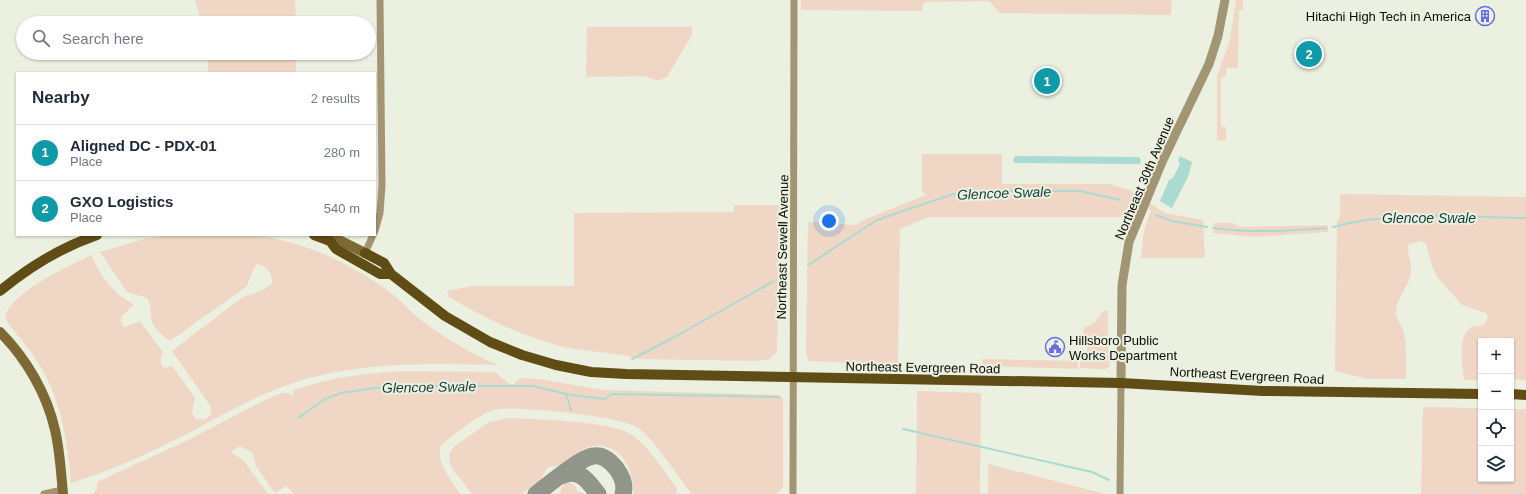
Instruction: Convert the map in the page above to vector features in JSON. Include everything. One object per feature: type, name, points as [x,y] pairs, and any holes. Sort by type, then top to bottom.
[{"type":"main road","points":[[0,291],[45,259],[66,247],[94,236]]},
{"type":"main road","name":"Northeast Evergreen Road","points":[[317,236],[330,241],[341,241],[384,263],[391,274],[445,316],[475,334],[506,349],[545,362],[591,372],[1121,383],[1263,391],[1478,394]]},
{"type":"main road","name":"Northeast Evergreen Road","points":[[330,241],[336,249],[380,274],[391,274]]},
{"type":"main road","points":[[0,332],[15,348],[30,371],[49,411],[55,430],[62,492]]},
{"type":"main road","points":[[1514,394],[1526,395]]},
{"type":"street","points":[[376,228],[382,185],[380,0]]},
{"type":"street","name":"Northeast Sewell Avenue","points":[[793,494],[794,0]]},
{"type":"street","name":"Northeast 30th Avenue","points":[[1120,494],[1122,285],[1129,242],[1162,162],[1209,64],[1218,36],[1225,0]]},
{"type":"street","points":[[365,253],[373,236]]},
{"type":"street","points":[[44,494],[62,492]]},
{"type":"shaded area","points":[[195,0],[295,0],[296,16],[200,16]]},
{"type":"shaded area","points":[[801,0],[1172,0],[1171,15],[1000,13],[989,1],[924,2],[922,11],[801,10]]},
{"type":"shaded area","points":[[1236,0],[1243,0],[1243,10],[1239,10],[1238,68],[1226,68],[1226,77],[1221,77],[1221,127],[1226,127],[1226,141],[1217,140],[1217,76],[1230,40]]},
{"type":"shaded area","points":[[587,27],[692,27],[692,35],[667,77],[658,81],[645,76],[586,77]]},
{"type":"shaded area","points":[[208,60],[296,60],[296,72],[208,72]]},
{"type":"shaded area","points":[[922,154],[1002,154],[1002,184],[1108,184],[1130,190],[1165,213],[1203,220],[1205,258],[1141,258],[1144,230],[1151,210],[1136,201],[1133,217],[929,217],[900,229],[898,365],[809,361],[806,354],[808,222],[856,225],[866,219],[926,195],[922,191]]},
{"type":"shaded area","points":[[1340,194],[1526,197],[1526,381],[1514,379],[1514,338],[1478,338],[1478,380],[1464,380],[1462,346],[1465,333],[1474,326],[1484,325],[1488,317],[1486,313],[1462,305],[1437,277],[1432,266],[1426,244],[1421,241],[1409,244],[1408,251],[1411,271],[1396,311],[1405,339],[1406,379],[1367,379],[1335,371],[1337,221],[1340,216]]},
{"type":"shaded area","points":[[734,205],[779,205],[777,352],[770,359],[756,361],[639,359],[564,347],[534,338],[490,319],[449,297],[447,291],[472,286],[574,286],[574,213],[734,212]]},
{"type":"shaded area","points":[[1214,223],[1232,223],[1240,227],[1328,225],[1328,232],[1255,237],[1213,233]]},
{"type":"shaded area","points":[[160,236],[258,236],[268,237],[307,248],[344,264],[379,284],[395,296],[412,313],[444,337],[476,355],[498,365],[413,364],[384,366],[328,374],[301,381],[253,399],[193,431],[133,460],[71,483],[65,435],[57,404],[45,374],[5,318],[9,309],[17,299],[42,281],[70,265],[92,255],[98,269],[108,284],[121,296],[134,304],[121,317],[122,325],[125,327],[140,321],[163,352],[161,357],[161,365],[166,368],[172,366],[195,398],[192,412],[195,419],[206,419],[211,414],[211,407],[172,351],[240,299],[266,288],[273,282],[268,270],[264,266],[257,264],[247,286],[170,341],[153,325],[150,305],[147,298],[127,292],[100,252],[144,239]]},
{"type":"shaded area","points":[[1103,311],[1108,311],[1108,356],[1110,366],[1106,369],[1080,368],[1080,359],[1087,356],[1087,340],[1083,331],[1084,328],[1095,322]]},
{"type":"shaded area","points":[[982,359],[1078,361],[1078,369],[983,366]]},
{"type":"shaded area","points":[[405,371],[495,372],[509,384],[514,384],[520,378],[539,379],[603,390],[779,395],[783,398],[783,487],[777,494],[692,494],[652,441],[638,428],[612,419],[591,416],[544,410],[505,409],[494,410],[480,416],[441,445],[440,458],[442,464],[448,477],[460,494],[294,494],[286,486],[275,493],[256,466],[253,453],[240,446],[231,452],[244,461],[268,494],[93,494],[97,489],[97,482],[186,441],[271,397],[282,393],[289,393],[292,397],[294,390],[335,379],[362,374]]},
{"type":"shaded area","points":[[917,391],[981,393],[980,494],[916,494]]},
{"type":"shaded area","points":[[1423,407],[1478,408],[1478,482],[1514,482],[1514,409],[1526,409],[1526,494],[1421,494]]},
{"type":"shaded area","points":[[508,418],[588,423],[619,429],[629,433],[636,438],[655,458],[677,488],[677,492],[675,494],[634,494],[631,476],[624,459],[611,448],[591,446],[582,450],[564,464],[548,467],[539,482],[521,494],[472,494],[452,468],[449,460],[450,452],[455,446],[489,422]]},
{"type":"shaded area","points":[[988,464],[1106,494],[988,494]]},
{"type":"shaded area","points":[[569,482],[576,487],[577,491],[586,494],[559,494],[564,485]]},
{"type":"water","points":[[1015,156],[1139,157],[1141,160],[1140,164],[1015,163],[1013,160]]},
{"type":"water","points":[[1180,156],[1192,162],[1188,177],[1172,208],[1160,201],[1169,180],[1173,178],[1180,164],[1178,161]]},
{"type":"waterway","name":"Glencoe Swale","points":[[808,265],[877,220],[953,194],[1004,191],[1080,191],[1120,200]]},
{"type":"waterway","name":"Glencoe Swale","points":[[1156,215],[1172,221],[1207,227]]},
{"type":"waterway","name":"Glencoe Swale","points":[[1333,227],[1380,218],[1404,216],[1526,218]]},
{"type":"waterway","name":"Glencoe Swale","points":[[1213,228],[1240,231],[1326,228]]},
{"type":"waterway","name":"Glencoe Swale","points":[[632,359],[671,339],[774,281]]},
{"type":"waterway","name":"Glencoe Swale","points":[[298,418],[325,399],[341,393],[389,386],[533,386],[571,395],[605,399],[612,394],[779,397]]},
{"type":"waterway","name":"Glencoe Swale","points":[[566,394],[571,410]]},
{"type":"waterway","points":[[903,429],[1092,472],[1109,480]]},
{"type":"taxiway","points":[[536,494],[564,472],[593,456],[600,456],[606,459],[616,468],[624,483],[623,494]]},
{"type":"taxiway","points":[[561,476],[573,473],[578,474],[587,480],[598,494]]},
{"type":"place","name":"Hitachi High Tech in America","points":[[1485,16]]},
{"type":"place","name":"GXO Logistics","points":[[1309,54]]},
{"type":"place","name":"Aligned DC - PDX-01","points":[[1047,81]]},
{"type":"place","name":"Hillsboro Public Works Department","points":[[1055,347]]}]
